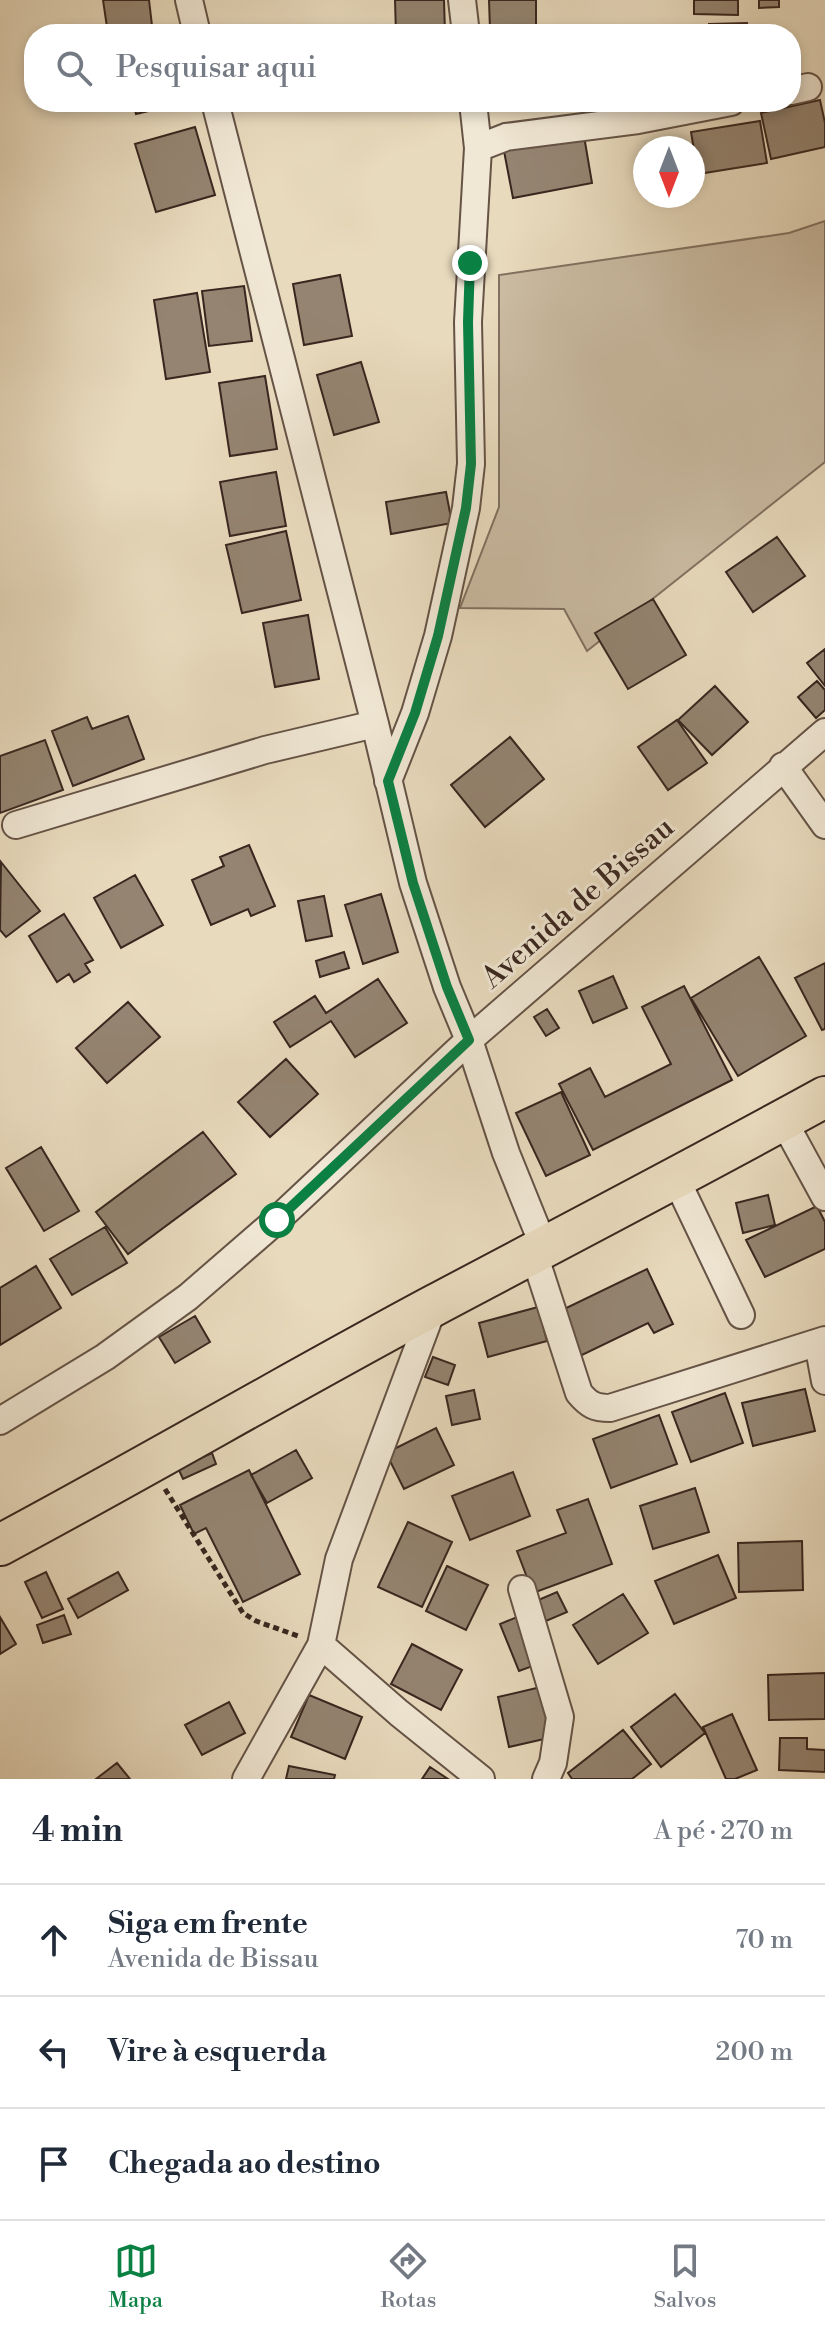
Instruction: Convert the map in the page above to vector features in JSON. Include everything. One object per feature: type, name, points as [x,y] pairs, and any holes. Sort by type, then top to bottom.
[{"type":"main road","points":[[0,1545],[434,1305],[676,1179],[825,1097]]},
{"type":"street","points":[[189,0],[195,24]]},
{"type":"street","points":[[462,0],[465,24]]},
{"type":"street","points":[[218,112],[413,883],[539,1250],[579,1393],[588,1404],[610,1408],[821,1342],[825,1381]]},
{"type":"street","points":[[388,781],[415,713],[438,636],[466,508],[471,464],[468,322],[478,148],[474,112]]},
{"type":"street","points":[[478,148],[506,137],[679,112]]},
{"type":"street","points":[[16,825],[251,754],[375,724]]},
{"type":"street","name":"Avenida de Bissau","points":[[0,1421],[105,1357],[188,1297],[277,1220],[469,1040],[825,732]]},
{"type":"street","points":[[783,766],[825,825]]},
{"type":"street","points":[[783,1120],[825,1197]]},
{"type":"street","points":[[676,1179],[741,1315]]},
{"type":"street","points":[[246,1779],[321,1645],[339,1559],[434,1305]]},
{"type":"street","points":[[522,1589],[560,1717],[553,1763],[546,1779]]},
{"type":"street","points":[[321,1645],[481,1779]]},
{"type":"path","points":[[149,1465],[243,1613],[256,1621],[321,1645]]},
{"type":"shaded area","points":[[825,221],[825,462],[587,651],[564,609],[460,608],[499,507],[499,275],[789,233]]},
{"type":"building","points":[[103,0],[149,0],[152,24],[107,24]]},
{"type":"building","points":[[395,0],[444,0],[445,24],[396,24]]},
{"type":"building","points":[[489,0],[536,0],[536,24],[490,24]]},
{"type":"building","points":[[694,0],[738,0],[738,15],[694,14]]},
{"type":"building","points":[[759,0],[779,0],[779,7],[759,8]]},
{"type":"building","points":[[820,100],[825,123],[825,147],[771,159],[761,113],[801,112],[801,104]]},
{"type":"building","points":[[760,121],[767,163],[705,173],[705,136],[692,136],[691,132]]},
{"type":"building","points":[[195,127],[215,195],[156,212],[135,144]]},
{"type":"building","points":[[584,136],[592,183],[513,198],[504,151]]},
{"type":"building","points":[[340,275],[352,336],[304,345],[293,284]]},
{"type":"building","points":[[244,286],[252,341],[209,346],[202,291]]},
{"type":"building","points":[[197,293],[210,372],[166,379],[154,300]]},
{"type":"building","points":[[361,362],[379,422],[334,435],[317,375]]},
{"type":"building","points":[[265,376],[277,449],[230,456],[219,383]]},
{"type":"building","points":[[276,472],[286,526],[230,536],[220,482]]},
{"type":"building","points":[[446,492],[452,523],[391,534],[386,502]]},
{"type":"building","points":[[286,531],[301,600],[242,613],[226,545]]},
{"type":"building","points":[[777,537],[805,576],[753,612],[726,572]]},
{"type":"building","points":[[653,599],[686,655],[628,689],[595,633]]},
{"type":"building","points":[[308,615],[319,679],[275,687],[263,623]]},
{"type":"building","points":[[825,649],[825,686],[807,663]]},
{"type":"building","points":[[817,681],[825,690],[825,710],[816,718],[798,697]]},
{"type":"building","points":[[715,686],[748,722],[712,755],[678,720]]},
{"type":"building","points":[[128,716],[144,759],[73,786],[52,731],[87,717],[92,729]]},
{"type":"building","points":[[677,720],[707,763],[668,790],[638,747]]},
{"type":"building","points":[[510,737],[544,779],[485,827],[451,785]]},
{"type":"building","points":[[45,740],[63,790],[0,813],[0,756]]},
{"type":"building","points":[[249,845],[275,906],[251,916],[248,909],[211,925],[192,880],[224,866],[220,857]]},
{"type":"building","points":[[1,862],[40,911],[6,937],[0,930]]},
{"type":"building","points":[[135,875],[163,925],[121,948],[94,898]]},
{"type":"building","points":[[381,894],[398,952],[363,964],[345,905]]},
{"type":"building","points":[[324,896],[332,936],[306,941],[298,901]]},
{"type":"building","points":[[64,914],[93,960],[85,964],[90,972],[74,982],[69,974],[57,982],[29,936]]},
{"type":"building","points":[[344,952],[349,968],[320,977],[316,961]]},
{"type":"building","points":[[759,957],[806,1036],[738,1076],[691,998]]},
{"type":"building","points":[[825,963],[825,1029],[822,1030],[795,978]]},
{"type":"building","points":[[613,976],[627,1008],[593,1023],[579,991]]},
{"type":"building","points":[[378,979],[407,1023],[355,1057],[331,1021],[290,1047],[274,1022],[315,996],[326,1013]]},
{"type":"building","points":[[684,986],[732,1080],[593,1150],[559,1084],[590,1068],[605,1097],[671,1064],[642,1007]]},
{"type":"building","points":[[128,1002],[160,1037],[107,1083],[76,1048]]},
{"type":"building","points":[[547,1009],[559,1028],[546,1036],[534,1017]]},
{"type":"building","points":[[286,1059],[318,1094],[270,1137],[238,1102]]},
{"type":"building","points":[[561,1092],[590,1155],[546,1176],[516,1113]]},
{"type":"building","points":[[203,1132],[236,1174],[128,1254],[96,1212]]},
{"type":"building","points":[[41,1147],[79,1211],[44,1231],[6,1168]]},
{"type":"building","points":[[768,1195],[775,1225],[743,1233],[736,1203]]},
{"type":"building","points":[[817,1206],[825,1222],[825,1249],[765,1277],[746,1240]]},
{"type":"building","points":[[105,1227],[127,1263],[72,1295],[50,1259]]},
{"type":"building","points":[[36,1266],[61,1308],[0,1345],[0,1288]]},
{"type":"building","points":[[647,1269],[673,1324],[654,1333],[648,1323],[580,1356],[558,1312]]},
{"type":"building","points":[[538,1307],[547,1341],[488,1357],[479,1323]]},
{"type":"building","points":[[195,1316],[210,1342],[175,1363],[159,1337]]},
{"type":"building","points":[[433,1357],[455,1365],[448,1385],[425,1377]]},
{"type":"building","points":[[805,1389],[815,1431],[753,1446],[742,1403]]},
{"type":"building","points":[[474,1390],[480,1419],[452,1425],[446,1396]]},
{"type":"building","points":[[725,1393],[743,1443],[691,1462],[672,1412]]},
{"type":"building","points":[[659,1415],[677,1464],[611,1488],[593,1439]]},
{"type":"building","points":[[436,1428],[454,1465],[404,1489],[386,1453]]},
{"type":"building","points":[[296,1450],[312,1478],[267,1503],[251,1475]]},
{"type":"building","points":[[212,1453],[216,1464],[183,1479],[178,1468]]},
{"type":"building","points":[[249,1470],[300,1574],[243,1602],[206,1528],[194,1534],[180,1505]]},
{"type":"building","points":[[513,1472],[530,1516],[470,1540],[452,1496]]},
{"type":"building","points":[[695,1488],[709,1532],[653,1549],[640,1506]]},
{"type":"building","points":[[588,1499],[612,1564],[533,1593],[517,1551],[566,1533],[557,1510]]},
{"type":"building","points":[[408,1522],[452,1542],[422,1607],[378,1587]]},
{"type":"building","points":[[802,1541],[803,1590],[739,1592],[738,1543]]},
{"type":"building","points":[[718,1555],[736,1598],[674,1624],[655,1581]]},
{"type":"building","points":[[447,1566],[488,1585],[466,1630],[426,1611]]},
{"type":"building","points":[[46,1572],[63,1609],[42,1618],[25,1582]]},
{"type":"building","points":[[118,1572],[128,1590],[78,1618],[68,1599]]},
{"type":"building","points":[[557,1592],[567,1612],[546,1621],[536,1601]]},
{"type":"building","points":[[623,1594],[648,1633],[598,1664],[573,1625]]},
{"type":"building","points":[[64,1615],[71,1634],[43,1643],[37,1625]]},
{"type":"building","points":[[522,1615],[541,1663],[519,1671],[500,1624]]},
{"type":"building","points":[[0,1617],[16,1644],[0,1654]]},
{"type":"building","points":[[412,1644],[462,1670],[441,1710],[391,1684]]},
{"type":"building","points":[[825,1673],[825,1719],[769,1720],[768,1675]]},
{"type":"building","points":[[541,1687],[553,1737],[509,1747],[498,1697]]},
{"type":"building","points":[[675,1694],[705,1733],[661,1767],[631,1727]]},
{"type":"building","points":[[309,1695],[362,1717],[345,1759],[291,1737]]},
{"type":"building","points":[[229,1702],[245,1733],[202,1755],[185,1725]]},
{"type":"building","points":[[732,1714],[757,1770],[735,1779],[726,1779],[703,1727]]},
{"type":"building","points":[[623,1730],[651,1764],[632,1779],[572,1779],[568,1773]]},
{"type":"building","points":[[780,1738],[807,1738],[807,1749],[825,1750],[825,1772],[779,1770]]},
{"type":"building","points":[[117,1763],[130,1779],[96,1779]]},
{"type":"building","points":[[289,1766],[335,1775],[334,1779],[286,1779]]},
{"type":"building","points":[[430,1767],[448,1779],[422,1779]]},
{"type":"route","points":[[277,1220],[469,1040],[447,987],[413,883],[388,781],[415,713],[438,636],[466,508],[471,464],[470,263]]}]
